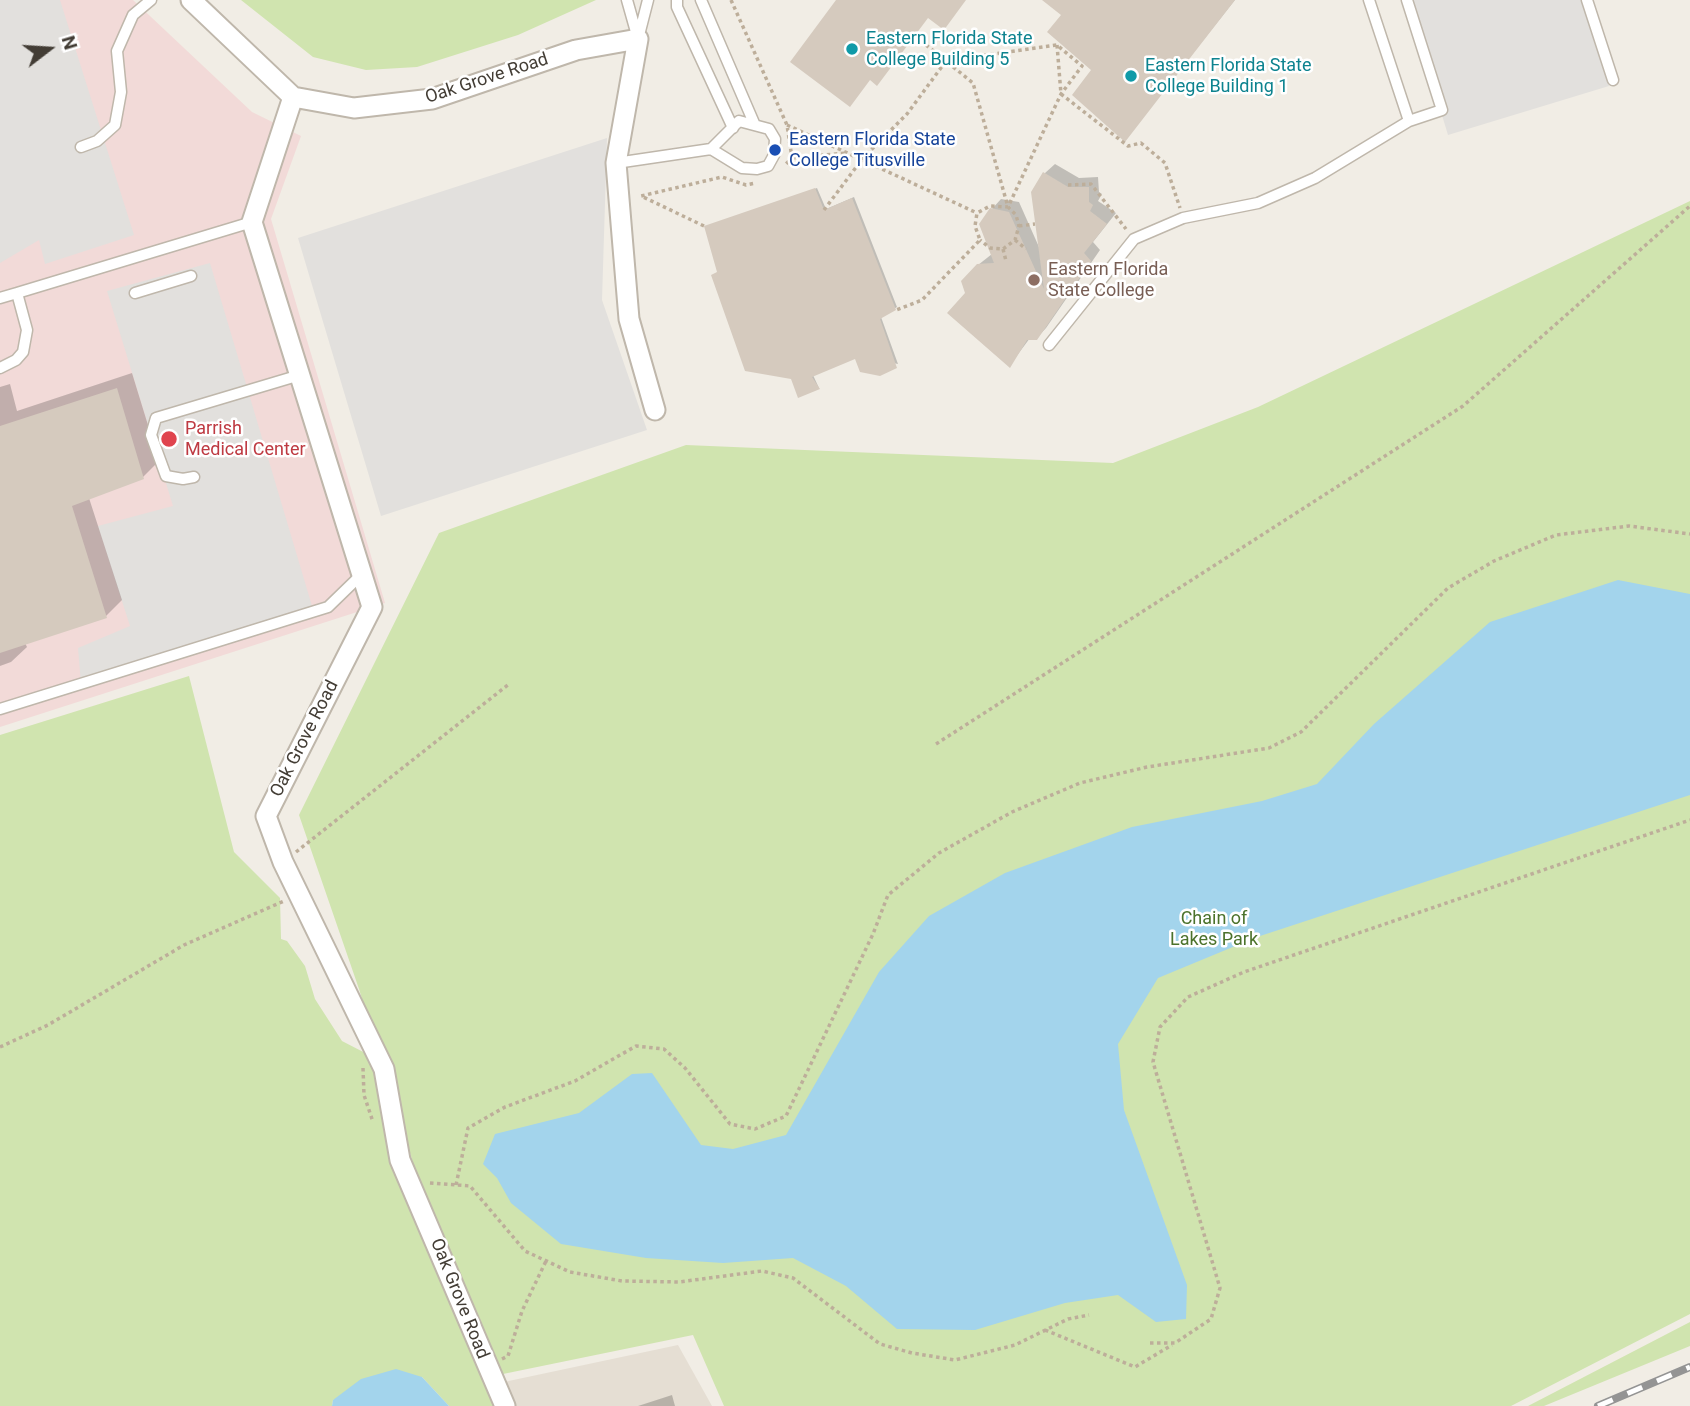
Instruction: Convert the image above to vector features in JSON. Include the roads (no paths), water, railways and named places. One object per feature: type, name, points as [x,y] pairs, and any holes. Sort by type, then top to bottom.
[{"type":"street","points":[[191,0],[293,97],[253,222]]},
{"type":"street","points":[[638,39],[616,163],[629,319],[656,410]]},
{"type":"street","name":"Oak Grove Road","points":[[293,97],[354,108],[432,100],[576,50],[638,39]]},
{"type":"street","name":"Oak Grove Road","points":[[253,222],[372,607],[266,816],[283,862],[384,1069],[400,1160],[505,1406]]},
{"type":"lane","points":[[81,147],[97,141],[115,125],[121,92],[117,51],[133,15],[151,0]]},
{"type":"lane","points":[[627,0],[638,39]]},
{"type":"lane","points":[[638,39],[648,0]]},
{"type":"lane","points":[[677,0],[677,7],[733,128]]},
{"type":"lane","points":[[701,0],[754,123]]},
{"type":"lane","points":[[1369,0],[1409,121]]},
{"type":"lane","points":[[1049,345],[1134,239],[1183,218],[1258,203],[1304,183],[1409,121],[1442,110],[1407,0]]},
{"type":"lane","points":[[1587,0],[1613,80]]},
{"type":"lane","points":[[616,163],[711,149],[739,121],[769,129],[775,139],[774,155],[768,166],[742,168],[711,149]]},
{"type":"lane","points":[[0,298],[253,222]]},
{"type":"lane","points":[[135,293],[191,276]]},
{"type":"lane","points":[[0,368],[16,360],[27,341],[27,330],[17,293]]},
{"type":"lane","points":[[194,477],[183,480],[166,476],[151,435],[156,418],[300,375]]},
{"type":"lane","points":[[0,709],[328,607],[362,574]]},
{"type":"water","points":[[1618,580],[1690,594],[1690,795],[1257,937],[1158,978],[1118,1044],[1124,1110],[1187,1285],[1186,1319],[1156,1322],[1118,1295],[1065,1303],[975,1330],[897,1329],[846,1286],[793,1258],[723,1263],[646,1258],[561,1244],[511,1203],[497,1178],[483,1164],[495,1134],[579,1113],[632,1074],[652,1073],[701,1145],[733,1149],[786,1135],[879,972],[929,916],[1005,873],[1132,827],[1262,801],[1317,784],[1374,724],[1490,622]]},
{"type":"water","points":[[396,1369],[422,1377],[449,1406],[332,1406],[333,1400],[361,1379]]},
{"type":"railway","points":[[1598,1406],[1690,1367]]},
{"type":"place","name":"Eastern Florida State College Building 5","points":[[852,49]]},
{"type":"place","name":"Eastern Florida State College Building 1","points":[[1131,76]]},
{"type":"place","name":"Eastern Florida State College Titusville","points":[[775,150]]},
{"type":"place","name":"Eastern Florida State College","points":[[1034,280]]},
{"type":"place","name":"Parrish Medical Center","points":[[169,439]]},
{"type":"park label","name":"Chain of Lakes Park","points":[[1214,929]]}]
